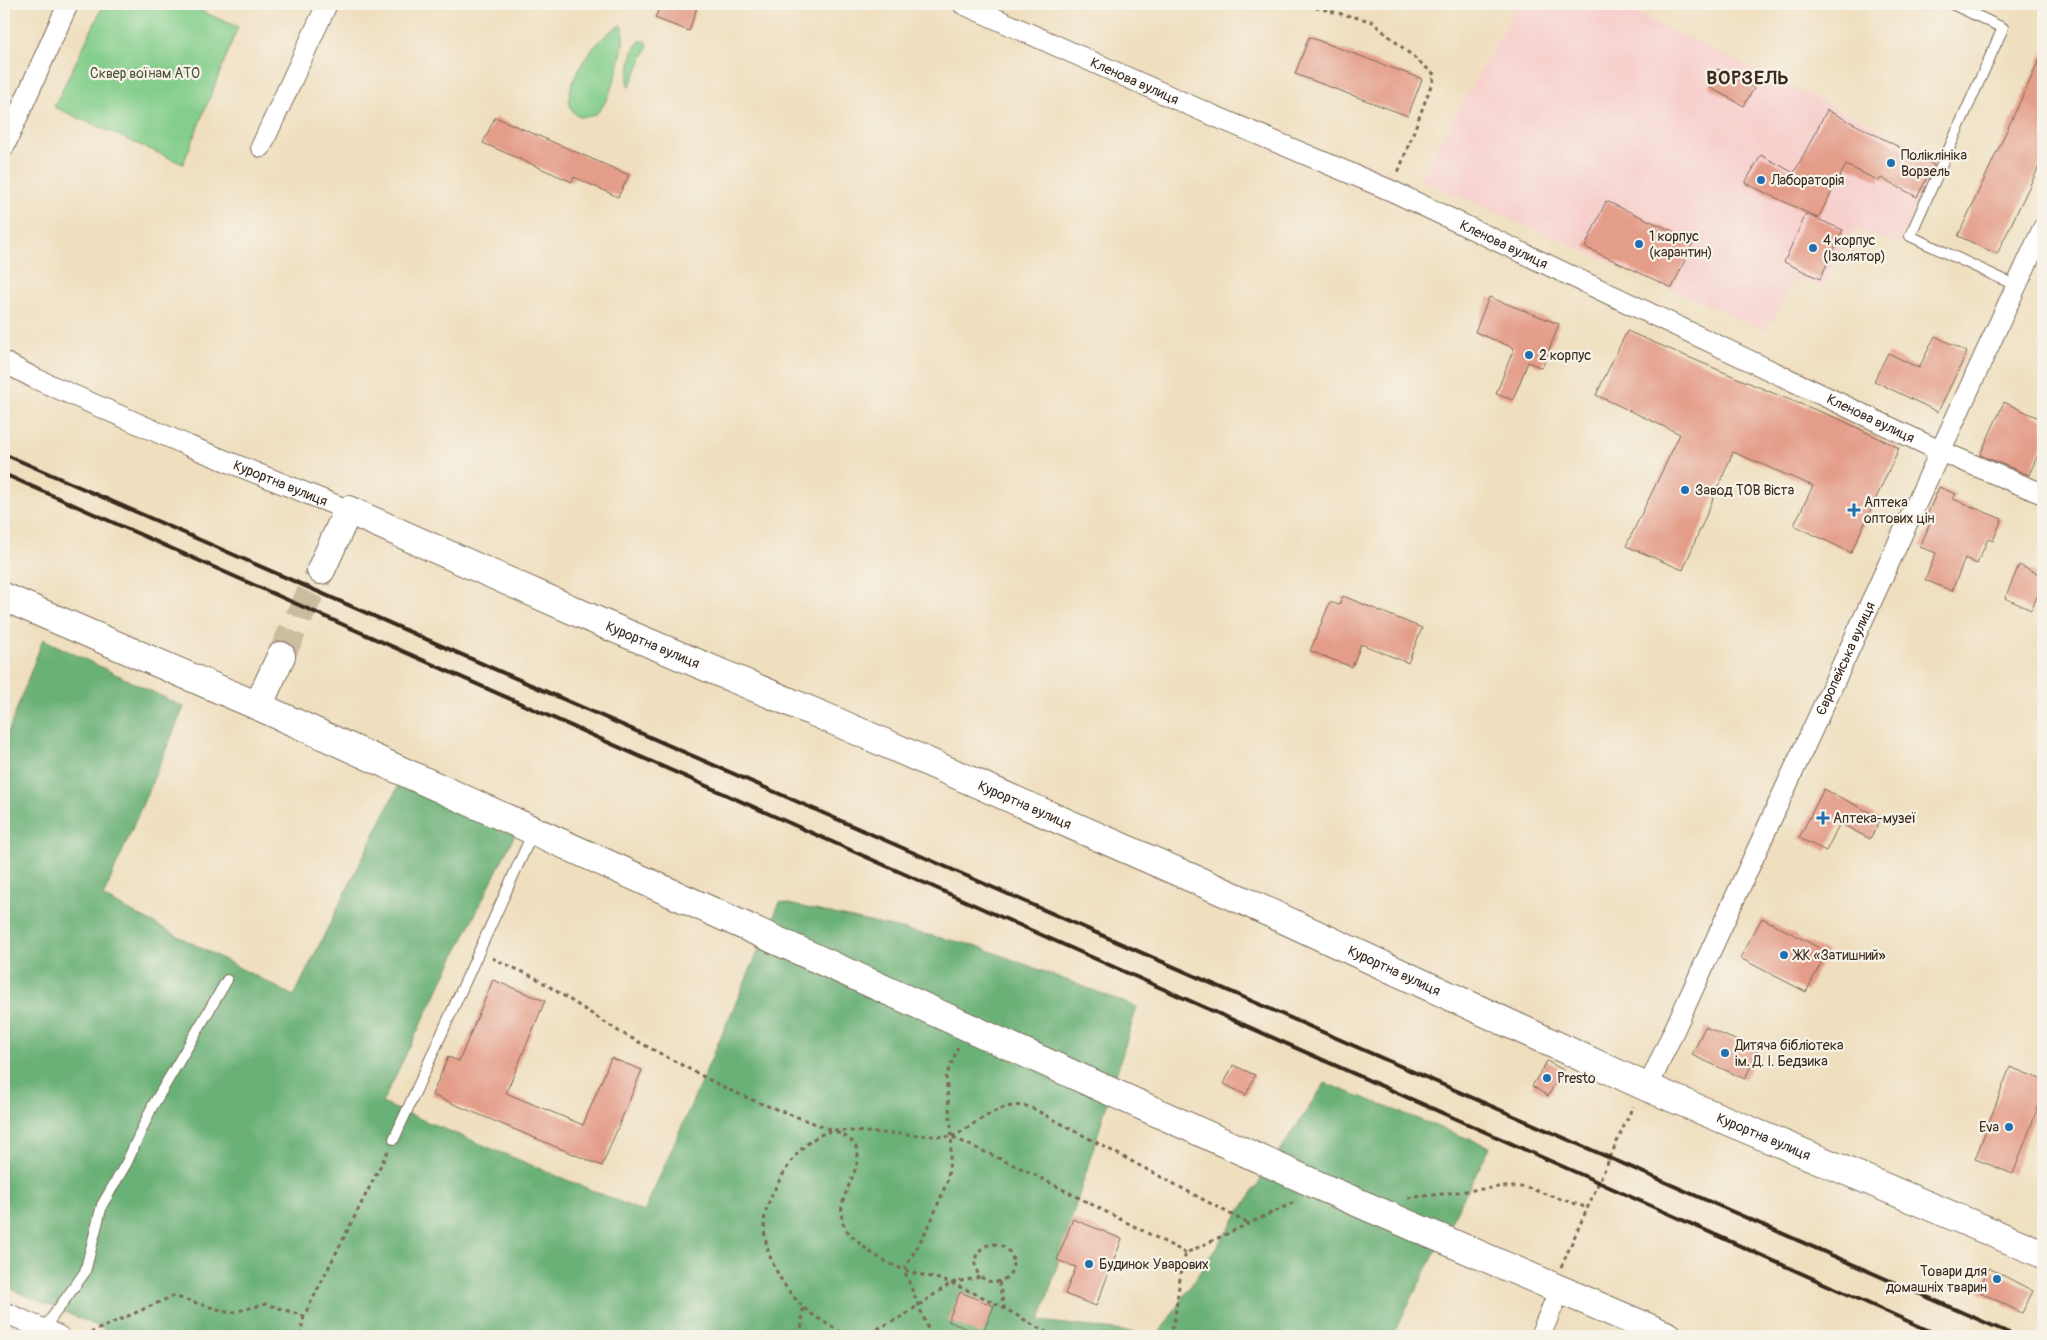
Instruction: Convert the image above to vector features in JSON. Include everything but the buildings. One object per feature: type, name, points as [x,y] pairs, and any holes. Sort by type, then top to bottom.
[{"type":"street","points":[[4,146],[68,4]]},
{"type":"street","points":[[261,147],[327,4]]},
{"type":"street","name":"Кленова вулиця","points":[[963,4],[1198,109],[1392,192],[1940,451],[2043,494]]},
{"type":"street","name":"Європейська вулиця","points":[[1645,1086],[2043,228]]},
{"type":"street","name":"Курортна вулиця","points":[[4,362],[34,378],[189,446],[348,510],[604,624],[830,719],[1242,900],[1645,1086],[2043,1254]]},
{"type":"street","points":[[321,570],[348,510]]},
{"type":"street","points":[[4,597],[258,706],[1324,1188],[1668,1336]]},
{"type":"street","points":[[258,706],[281,656]]},
{"type":"street","points":[[1540,1336],[1556,1288]]},
{"type":"street","points":[[4,1312],[47,1334]]},
{"type":"lane","points":[[1952,4],[2003,28],[1910,236],[2017,286]]},
{"type":"lane","points":[[394,1139],[534,831]]},
{"type":"lane","points":[[47,1334],[85,1272],[102,1204],[127,1162],[152,1106],[227,980]]},
{"type":"path","points":[[1300,4],[1371,21],[1435,75],[1392,192]]},
{"type":"path","points":[[479,953],[536,978],[620,1032],[725,1088],[792,1117],[832,1130],[852,1140],[857,1146],[859,1153],[841,1205],[841,1216],[845,1227],[858,1242],[882,1258],[904,1270],[951,1282],[1004,1308],[1051,1336],[1092,1336]]},
{"type":"path","points":[[904,1270],[940,1202],[948,1179],[952,1137],[946,1076],[966,1026]]},
{"type":"path","points":[[1556,1288],[1588,1208],[1645,1086]]},
{"type":"path","points":[[952,1137],[999,1109],[1022,1105],[1249,1224]]},
{"type":"path","points":[[848,1336],[803,1307],[785,1284],[770,1256],[765,1236],[765,1214],[774,1190],[798,1152],[810,1140],[832,1130],[952,1137],[1029,1172],[1186,1253]]},
{"type":"path","points":[[300,1336],[304,1316],[394,1139]]},
{"type":"path","points":[[1406,1199],[1499,1187],[1525,1188],[1588,1208]]},
{"type":"path","points":[[1186,1253],[1324,1188]]},
{"type":"path","points":[[863,1336],[886,1326],[919,1306],[951,1282],[980,1277],[993,1282],[999,1282],[1010,1274],[1013,1268],[1011,1254],[1002,1245],[989,1244],[979,1250],[974,1261],[980,1277]]},
{"type":"path","points":[[1168,1336],[1174,1324],[1180,1279],[1186,1253]]},
{"type":"path","points":[[904,1270],[931,1336]]},
{"type":"path","points":[[999,1282],[1004,1308]]},
{"type":"path","points":[[83,1336],[173,1296],[230,1313],[266,1304],[304,1316]]},
{"type":"path","points":[[801,1336],[803,1307]]},
{"type":"shaded area","points":[[1518,4],[1616,4],[1942,158],[1898,245],[1854,229],[1824,288],[1796,279],[1766,331],[1420,179]]},
{"type":"green space","name":"Сквер воїнам АТО","points":[[104,4],[185,4],[238,27],[183,164],[54,107]]},
{"type":"green space","points":[[621,25],[623,27],[623,36],[620,61],[607,99],[601,109],[594,115],[579,117],[573,112],[569,98],[577,73],[602,38]]},
{"type":"green space","points":[[641,40],[647,42],[648,46],[629,87],[627,82],[632,54],[634,48]]},
{"type":"green space","points":[[43,639],[184,707],[103,897],[294,996],[405,772],[517,830],[382,1103],[644,1212],[780,902],[977,946],[1137,1007],[1040,1321],[1158,1335],[1325,1083],[1490,1147],[1392,1336],[120,1336],[4,1286],[4,743]]},
{"type":"tunnel","points":[[281,656],[321,570]]},
{"type":"railway","points":[[4,454],[2016,1336]]},
{"type":"railway","points":[[4,474],[1941,1336]]},
{"type":"place","name":"Поліклініка Ворзель","points":[[1891,163]]},
{"type":"place","name":"Лабораторія","points":[[1761,180]]},
{"type":"place","name":"1 корпус (карантин)","points":[[1639,244]]},
{"type":"place","name":"4 корпус (Ізолятор)","points":[[1813,248]]},
{"type":"place","name":"2 корпус","points":[[1529,355]]},
{"type":"place","name":"Завод ТОВ Віста","points":[[1685,490]]},
{"type":"place","name":"Аптека оптових цін","points":[[1854,510]]},
{"type":"place","name":"Аптека-музеї","points":[[1823,818]]},
{"type":"place","name":"ЖК «Затишний»","points":[[1784,955]]},
{"type":"place","name":"Дитяча бібліотека ім. Д. І. Бедзика","points":[[1725,1053]]},
{"type":"place","name":"Presto","points":[[1547,1078]]},
{"type":"place","name":"Eva","points":[[2009,1127]]},
{"type":"place","name":"Будинок Уварових","points":[[1089,1264]]},
{"type":"place","name":"Товари для домашніх тварин","points":[[1997,1279]]},
{"type":"district","name":"ВОРЗЕЛЬ","points":[[1748,78]]}]
